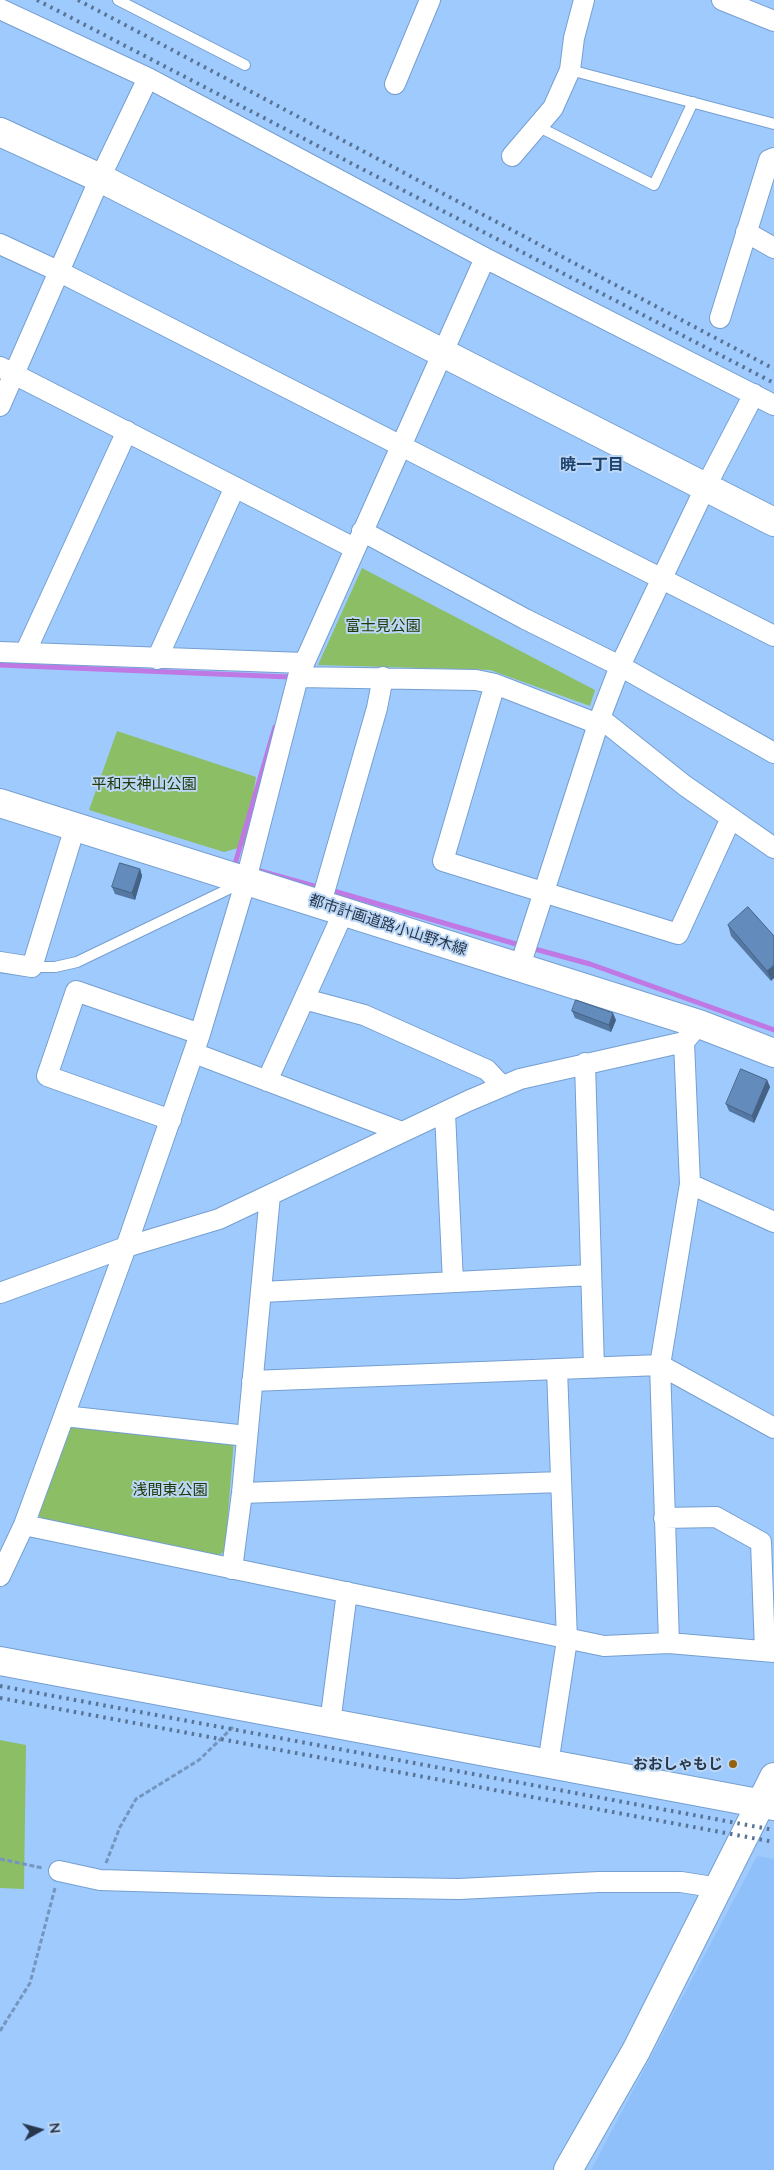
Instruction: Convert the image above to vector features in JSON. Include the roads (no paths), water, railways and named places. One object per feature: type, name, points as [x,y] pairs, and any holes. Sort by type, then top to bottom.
[{"type":"street","points":[[395,84],[430,0]]},
{"type":"street","points":[[512,156],[539,127],[553,108],[570,70],[574,38],[584,0]]},
{"type":"street","points":[[729,1],[774,21]]},
{"type":"street","points":[[0,9],[148,78],[485,258],[774,405]]},
{"type":"street","points":[[0,406],[7,370],[58,271],[148,78]]},
{"type":"street","points":[[0,132],[100,178],[774,522]]},
{"type":"street","points":[[720,318],[769,160],[774,158]]},
{"type":"street","points":[[746,232],[774,248]]},
{"type":"street","points":[[0,244],[58,271],[774,636]]},
{"type":"street","points":[[0,1576],[24,1525],[126,1247],[197,1043],[246,880],[301,670],[485,258]]},
{"type":"street","points":[[7,370],[235,487],[358,540],[620,666],[774,752]]},
{"type":"street","points":[[520,966],[599,721],[620,666],[706,486],[754,394]]},
{"type":"street","points":[[25,653],[127,432]]},
{"type":"street","points":[[157,659],[235,487]]},
{"type":"street","points":[[0,652],[157,659],[382,677],[476,680],[495,684],[599,721],[684,785],[774,848]]},
{"type":"street","points":[[266,1081],[304,999],[332,907],[377,708],[382,677]]},
{"type":"street","points":[[495,684],[443,861],[678,934],[731,818]]},
{"type":"street","name":"都市計画道路小山野木線","points":[[0,803],[520,966],[692,1033],[774,1053]]},
{"type":"street","points":[[0,962],[32,967],[75,827]]},
{"type":"street","points":[[171,1120],[47,1076],[76,992],[197,1043],[266,1081],[402,1132]]},
{"type":"street","points":[[304,999],[372,1019],[487,1070],[502,1086]]},
{"type":"street","points":[[0,1293],[126,1247],[219,1219],[402,1132],[520,1079],[692,1033],[690,1184],[660,1365],[669,1643]]},
{"type":"street","points":[[585,1063],[594,1368]]},
{"type":"street","points":[[445,1113],[453,1282]]},
{"type":"street","points":[[690,1184],[774,1222]]},
{"type":"street","points":[[232,1569],[242,1493],[270,1195]]},
{"type":"street","points":[[262,1292],[591,1275]]},
{"type":"street","points":[[252,1381],[660,1365],[774,1428]]},
{"type":"street","points":[[548,1764],[567,1640],[557,1369]]},
{"type":"street","points":[[64,1416],[247,1436]]},
{"type":"street","points":[[242,1493],[561,1482]]},
{"type":"street","points":[[24,1525],[567,1640],[604,1646],[669,1643],[769,1651],[761,1542],[716,1518],[664,1518]]},
{"type":"street","points":[[330,1723],[347,1592]]},
{"type":"street","points":[[0,1661],[768,1805]]},
{"type":"street","points":[[568,2170],[636,2051],[719,1888],[768,1805],[774,1777]]},
{"type":"street","points":[[59,1871],[100,1880],[459,1889],[599,1882],[681,1882],[719,1888]]},
{"type":"lane","points":[[118,0],[245,65]]},
{"type":"lane","points":[[570,70],[774,124]]},
{"type":"lane","points":[[539,127],[654,185],[693,102]]},
{"type":"lane","points":[[32,967],[55,967],[77,962],[246,880]]},
{"type":"waterway","points":[[0,665],[290,677],[289,681]]},
{"type":"waterway","points":[[240,865],[235,864],[275,727]]},
{"type":"waterway","points":[[253,869],[321,888]]},
{"type":"waterway","points":[[330,890],[523,946]]},
{"type":"waterway","points":[[531,948],[590,964],[774,1030]]},
{"type":"railway","points":[[37,0],[774,383]]},
{"type":"railway","points":[[78,0],[774,369]]},
{"type":"railway","points":[[0,1686],[774,1830]]},
{"type":"railway","points":[[0,1698],[774,1842]]},
{"type":"place","name":"おおしゃもじ","points":[[733,1764]]},
{"type":"district","name":"暁一丁目","points":[[592,465]]},
{"type":"park label","name":"富士見公園","points":[[383,626]]},
{"type":"park label","name":"平和天神山公園","points":[[144,784]]},
{"type":"park label","name":"浅間東公園","points":[[170,1490]]}]
